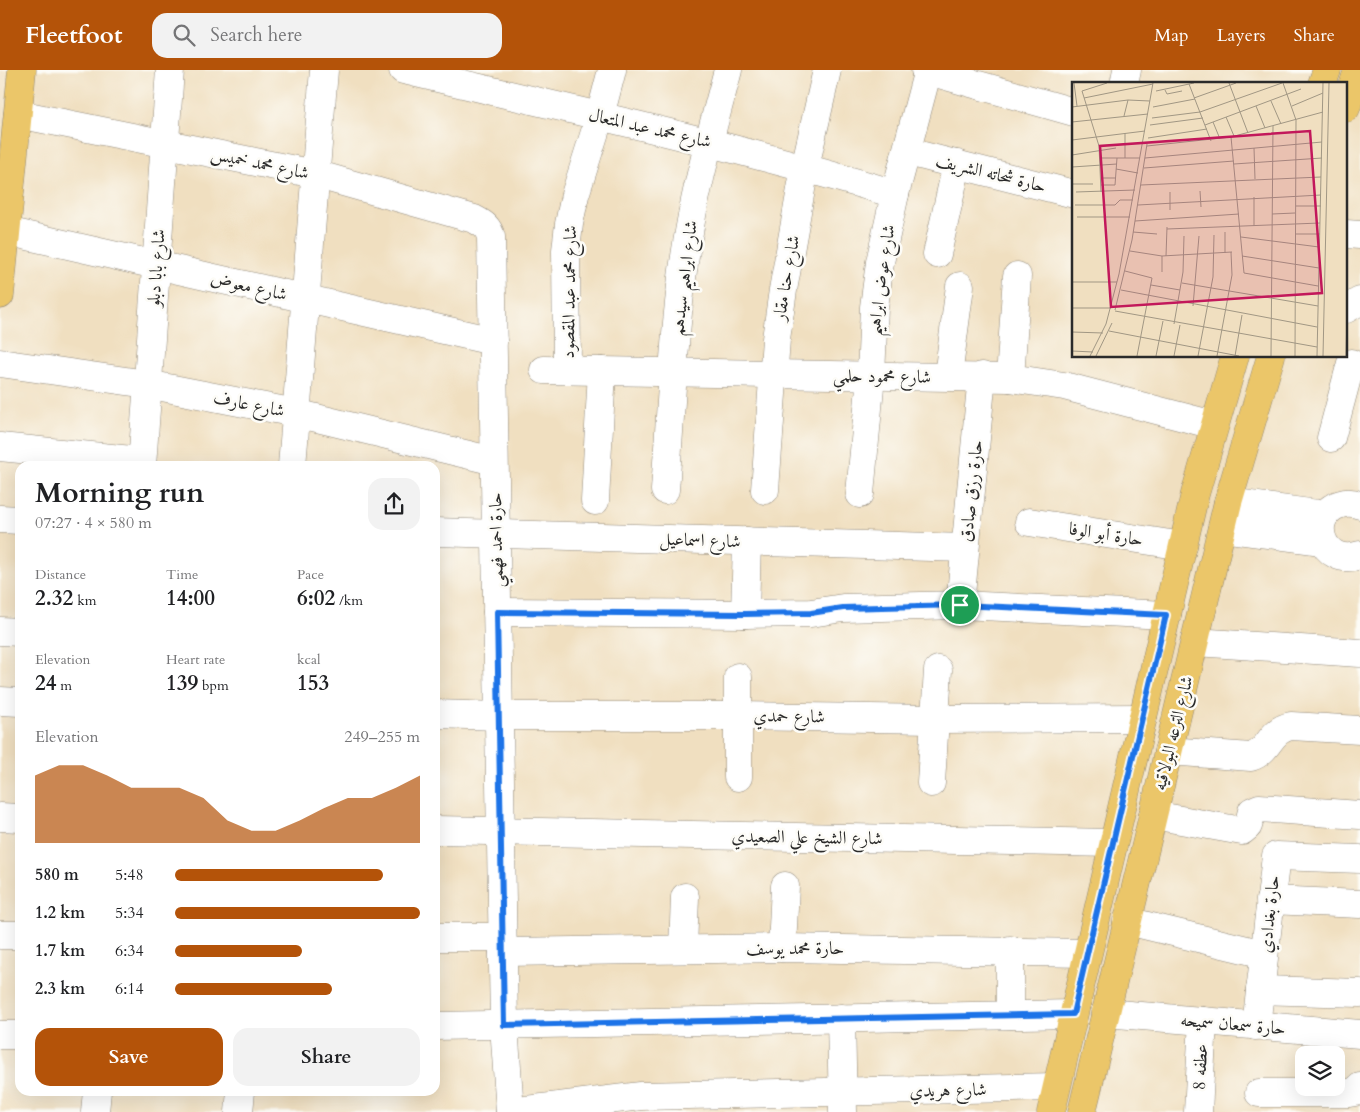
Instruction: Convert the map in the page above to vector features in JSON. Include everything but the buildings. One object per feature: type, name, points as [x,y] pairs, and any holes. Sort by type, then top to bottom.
[{"type":"main road","points":[[0,295],[22,70]]},
{"type":"main road","points":[[1323,82],[1327,70]]},
{"type":"main road","points":[[1348,102],[1358,70]]},
{"type":"main road","name":"شارع الترعه البولاقيه","points":[[1053,1100],[1195,494],[1234,358]]},
{"type":"main road","name":"شارع الترعه البولاقيه","points":[[1082,1112],[1228,502],[1270,358]]},
{"type":"main road","points":[[1195,494],[1228,502]]},
{"type":"street","name":"شارع بابا دبلو","points":[[142,461],[170,70]]},
{"type":"street","points":[[292,461],[324,70]]},
{"type":"street","name":"شارع محمد عبد المتعال","points":[[403,70],[710,142],[805,167],[896,194]]},
{"type":"street","name":"شارع محمد عبد المقصود","points":[[556,370],[569,224],[575,195],[600,116],[612,70]]},
{"type":"street","name":"شارع ابراهيم سيدهم","points":[[665,490],[681,287],[691,220],[728,70]]},
{"type":"street","name":"شارع حنا مقار","points":[[765,490],[781,306],[805,167],[827,70]]},
{"type":"street","points":[[927,70],[1072,111]]},
{"type":"street","name":"شارع عوض ابراهيم","points":[[860,494],[879,271],[927,70]]},
{"type":"street","name":"شارع محمد خميس","points":[[18,114],[315,174],[474,219],[484,224],[489,230],[491,237]]},
{"type":"street","name":"حارة شحاته الشريف","points":[[908,152],[1072,193]]},
{"type":"street","points":[[937,254],[957,164]]},
{"type":"street","name":"شارع معوض","points":[[6,231],[493,341]]},
{"type":"street","name":"حارة احمد فهمي","points":[[491,237],[502,945],[504,1025],[510,1112]]},
{"type":"street","points":[[1010,378],[1017,276]]},
{"type":"street","points":[[948,376],[960,286]]},
{"type":"street","points":[[1348,308],[1360,301]]},
{"type":"street","points":[[1331,438],[1351,362]]},
{"type":"street","name":"شارع عارف","points":[[0,363],[147,384],[296,413],[494,461]]},
{"type":"street","name":"شارع محمود حلمي","points":[[556,370],[871,376],[982,376],[1010,378],[1064,386],[1214,425]]},
{"type":"street","points":[[595,501],[602,371]]},
{"type":"street","name":"حارة رزق صادق","points":[[960,605],[982,376]]},
{"type":"street","points":[[0,448],[123,461]]},
{"type":"street","points":[[1228,502],[1324,528]]},
{"type":"street","points":[[1360,506],[1346,503],[1338,504],[1330,509],[1324,528],[1327,548],[1341,558],[1360,556]]},
{"type":"street","points":[[0,520],[15,520]]},
{"type":"street","name":"حارة أبو الوفا","points":[[1029,522],[1183,546]]},
{"type":"street","points":[[1222,528],[1324,528]]},
{"type":"street","name":"شارع اسماعيل","points":[[440,532],[965,548]]},
{"type":"street","points":[[745,614],[747,541]]},
{"type":"street","points":[[497,612],[745,614],[811,613],[843,608],[960,605],[1166,615]]},
{"type":"street","points":[[0,631],[15,632]]},
{"type":"street","points":[[1195,642],[1360,653]]},
{"type":"street","points":[[931,783],[938,670]]},
{"type":"street","points":[[738,677],[738,777]]},
{"type":"street","points":[[0,701],[15,702]]},
{"type":"street","name":"شارع حمدي","points":[[440,714],[935,719],[1142,718]]},
{"type":"street","points":[[1168,751],[1251,757],[1263,750],[1273,735],[1284,727],[1360,730]]},
{"type":"street","points":[[1152,815],[1242,831],[1248,826],[1252,811],[1259,808],[1360,815]]},
{"type":"street","points":[[0,817],[15,818]]},
{"type":"street","name":"شارع الشيخ علي الصعيدي","points":[[440,830],[1113,843]]},
{"type":"street","name":"حارة بغدادي","points":[[1256,1026],[1276,856],[1360,858]]},
{"type":"street","points":[[782,948],[786,886]]},
{"type":"street","points":[[683,948],[685,897]]},
{"type":"street","points":[[1270,900],[1360,904]]},
{"type":"street","points":[[1127,922],[1264,954]]},
{"type":"street","points":[[0,934],[15,935]]},
{"type":"street","name":"حارة محمد يوسف","points":[[440,938],[502,945],[1088,952]]},
{"type":"street","points":[[1010,950],[1010,1015]]},
{"type":"street","points":[[1260,990],[1360,993]]},
{"type":"street","name":"حارة سمعان سميحه","points":[[1106,1013],[1360,1034]]},
{"type":"street","points":[[440,1026],[1073,1014]]},
{"type":"street","points":[[840,1018],[842,1102]]},
{"type":"street","name":"عطفه 8","points":[[1198,1112],[1203,1021]]},
{"type":"street","points":[[0,1035],[15,1035]]},
{"type":"street","points":[[1259,1093],[1349,1093],[1355,1092],[1360,1087]]},
{"type":"street","points":[[95,1112],[97,1096]]},
{"type":"street","points":[[239,1112],[241,1096]]},
{"type":"street","name":"شارع هريدي","points":[[510,1112],[643,1104],[1053,1100]]},
{"type":"route","points":[[960,605],[1166,615],[1073,1014],[504,1025],[497,612],[745,614],[811,613],[843,608],[960,605]]}]
